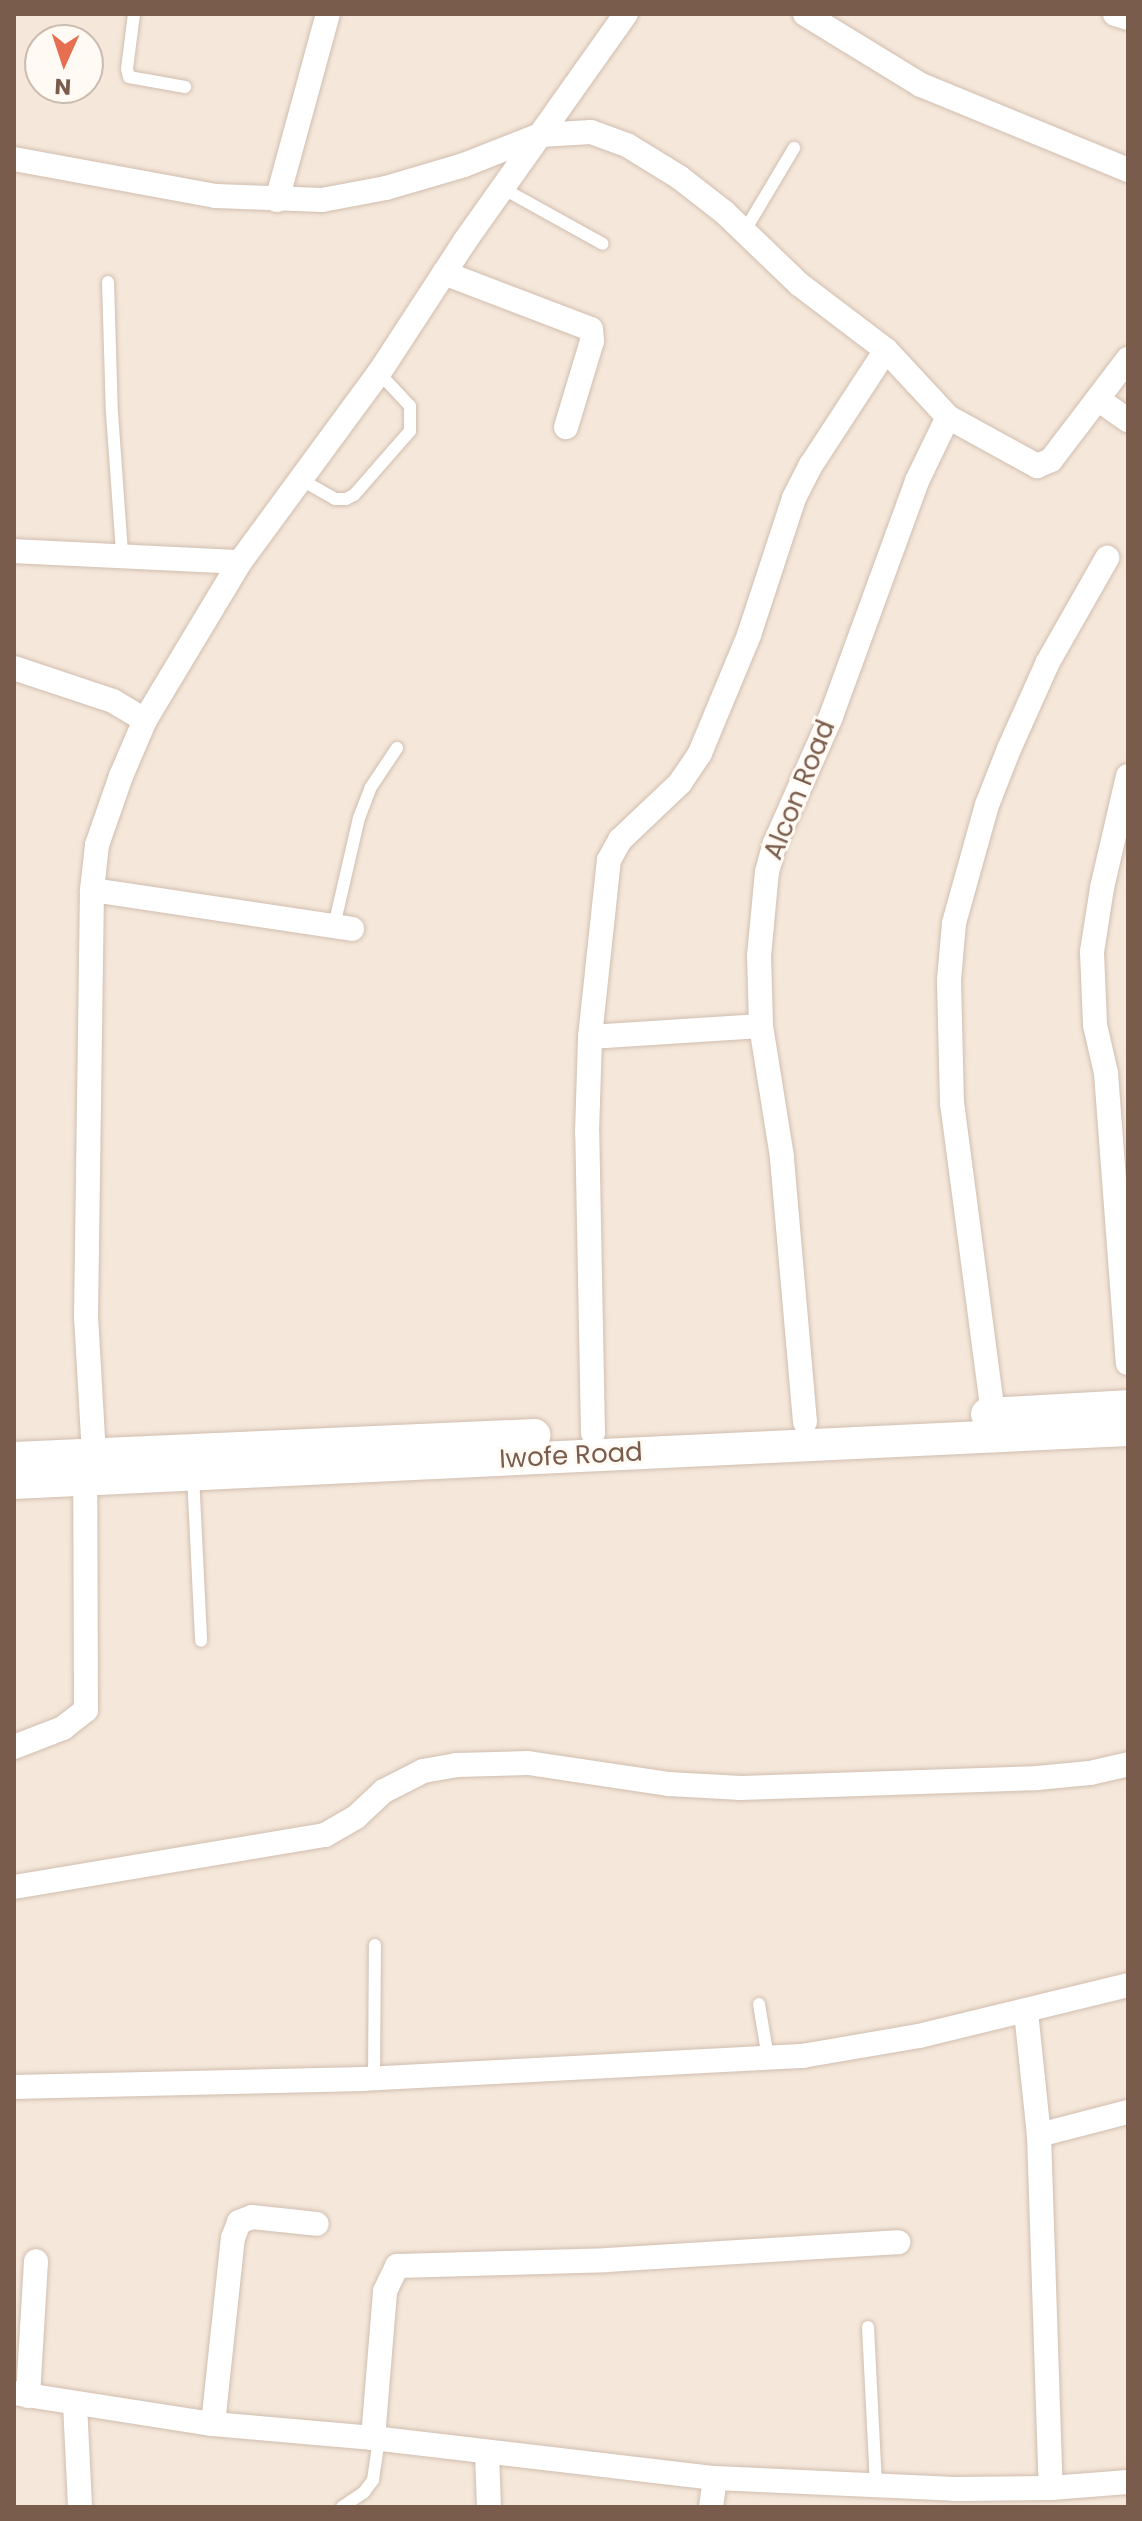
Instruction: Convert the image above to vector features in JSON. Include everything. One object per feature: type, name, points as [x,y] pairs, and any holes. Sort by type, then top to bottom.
[{"type":"street","points":[[277,200],[328,14]]},
{"type":"street","points":[[14,1747],[63,1728],[86,1710],[90,1467],[86,1318],[92,890],[97,845],[121,776],[145,720],[240,562],[379,373],[502,188],[626,14]]},
{"type":"street","points":[[1115,14],[1128,18]]},
{"type":"street","points":[[818,17],[921,85],[1128,170]]},
{"type":"street","points":[[14,159],[216,196],[322,200],[386,188],[464,165],[540,135],[591,132],[627,145],[679,177],[799,284],[886,350],[948,417],[1037,466],[1051,460],[1128,359]]},
{"type":"street","points":[[444,273],[591,329],[592,341],[566,427]]},
{"type":"street","points":[[593,1433],[586,1229],[590,1037],[609,860],[620,840],[680,783],[700,753],[749,635],[794,498],[811,465],[886,350]]},
{"type":"street","points":[[1099,400],[1128,420]]},
{"type":"street","name":"Alcon Road","points":[[805,1422],[782,1157],[761,1026],[759,956],[767,872],[775,843],[830,719],[917,481],[948,417]]},
{"type":"street","points":[[14,551],[240,562]]},
{"type":"street","points":[[993,1414],[952,1104],[949,980],[954,923],[987,805],[1009,749],[1048,662],[1107,558]]},
{"type":"street","points":[[14,668],[113,701],[145,720]]},
{"type":"street","points":[[1128,776],[1105,874],[1092,952],[1095,1025],[1117,1071],[1128,1363]]},
{"type":"street","points":[[92,890],[343,928]]},
{"type":"street","points":[[590,1037],[761,1026]]},
{"type":"street","name":"Iwofe Road","points":[[14,1483],[90,1467],[593,1433],[1128,1406]]},
{"type":"street","name":"Iwofe Road","points":[[14,1458],[193,1475],[1128,1430]]},
{"type":"street","points":[[14,1887],[325,1835],[356,1817],[384,1791],[423,1771],[456,1765],[528,1763],[669,1784],[741,1788],[1037,1778],[1090,1773],[1128,1764]]},
{"type":"street","points":[[14,2087],[374,2078],[768,2058],[919,2036],[1128,1985]]},
{"type":"street","points":[[1026,2012],[1039,2135],[1051,2488]]},
{"type":"street","points":[[1039,2135],[1128,2112]]},
{"type":"street","points":[[213,2424],[233,2238],[239,2222],[252,2217],[317,2224]]},
{"type":"street","points":[[376,2439],[385,2291],[397,2266],[415,2263],[607,2260],[898,2242]]},
{"type":"street","points":[[36,2261],[21,2394],[213,2424],[376,2439],[715,2478],[876,2486],[954,2498],[1128,2482]]},
{"type":"street","points":[[75,2404],[80,2507]]},
{"type":"street","points":[[487,2453],[489,2507]]},
{"type":"street","points":[[711,2507],[715,2478]]},
{"type":"lane","points":[[134,14],[129,77],[185,87]]},
{"type":"lane","points":[[744,232],[794,148]]},
{"type":"lane","points":[[502,188],[603,244]]},
{"type":"lane","points":[[108,282],[112,413],[122,554]]},
{"type":"lane","points":[[300,479],[335,499],[346,499],[354,495],[410,431],[410,406],[379,373]]},
{"type":"lane","points":[[343,928],[359,818],[371,787],[397,748]]},
{"type":"lane","points":[[193,1475],[201,1641]]},
{"type":"lane","points":[[374,2078],[375,1945]]},
{"type":"lane","points":[[759,2004],[768,2058]]},
{"type":"lane","points":[[868,2327],[876,2486]]},
{"type":"lane","points":[[342,2507],[364,2492],[373,2480],[376,2439]]},
{"type":"shaded area","points":[[14,14],[1128,14],[1128,2507],[14,2507]]}]
